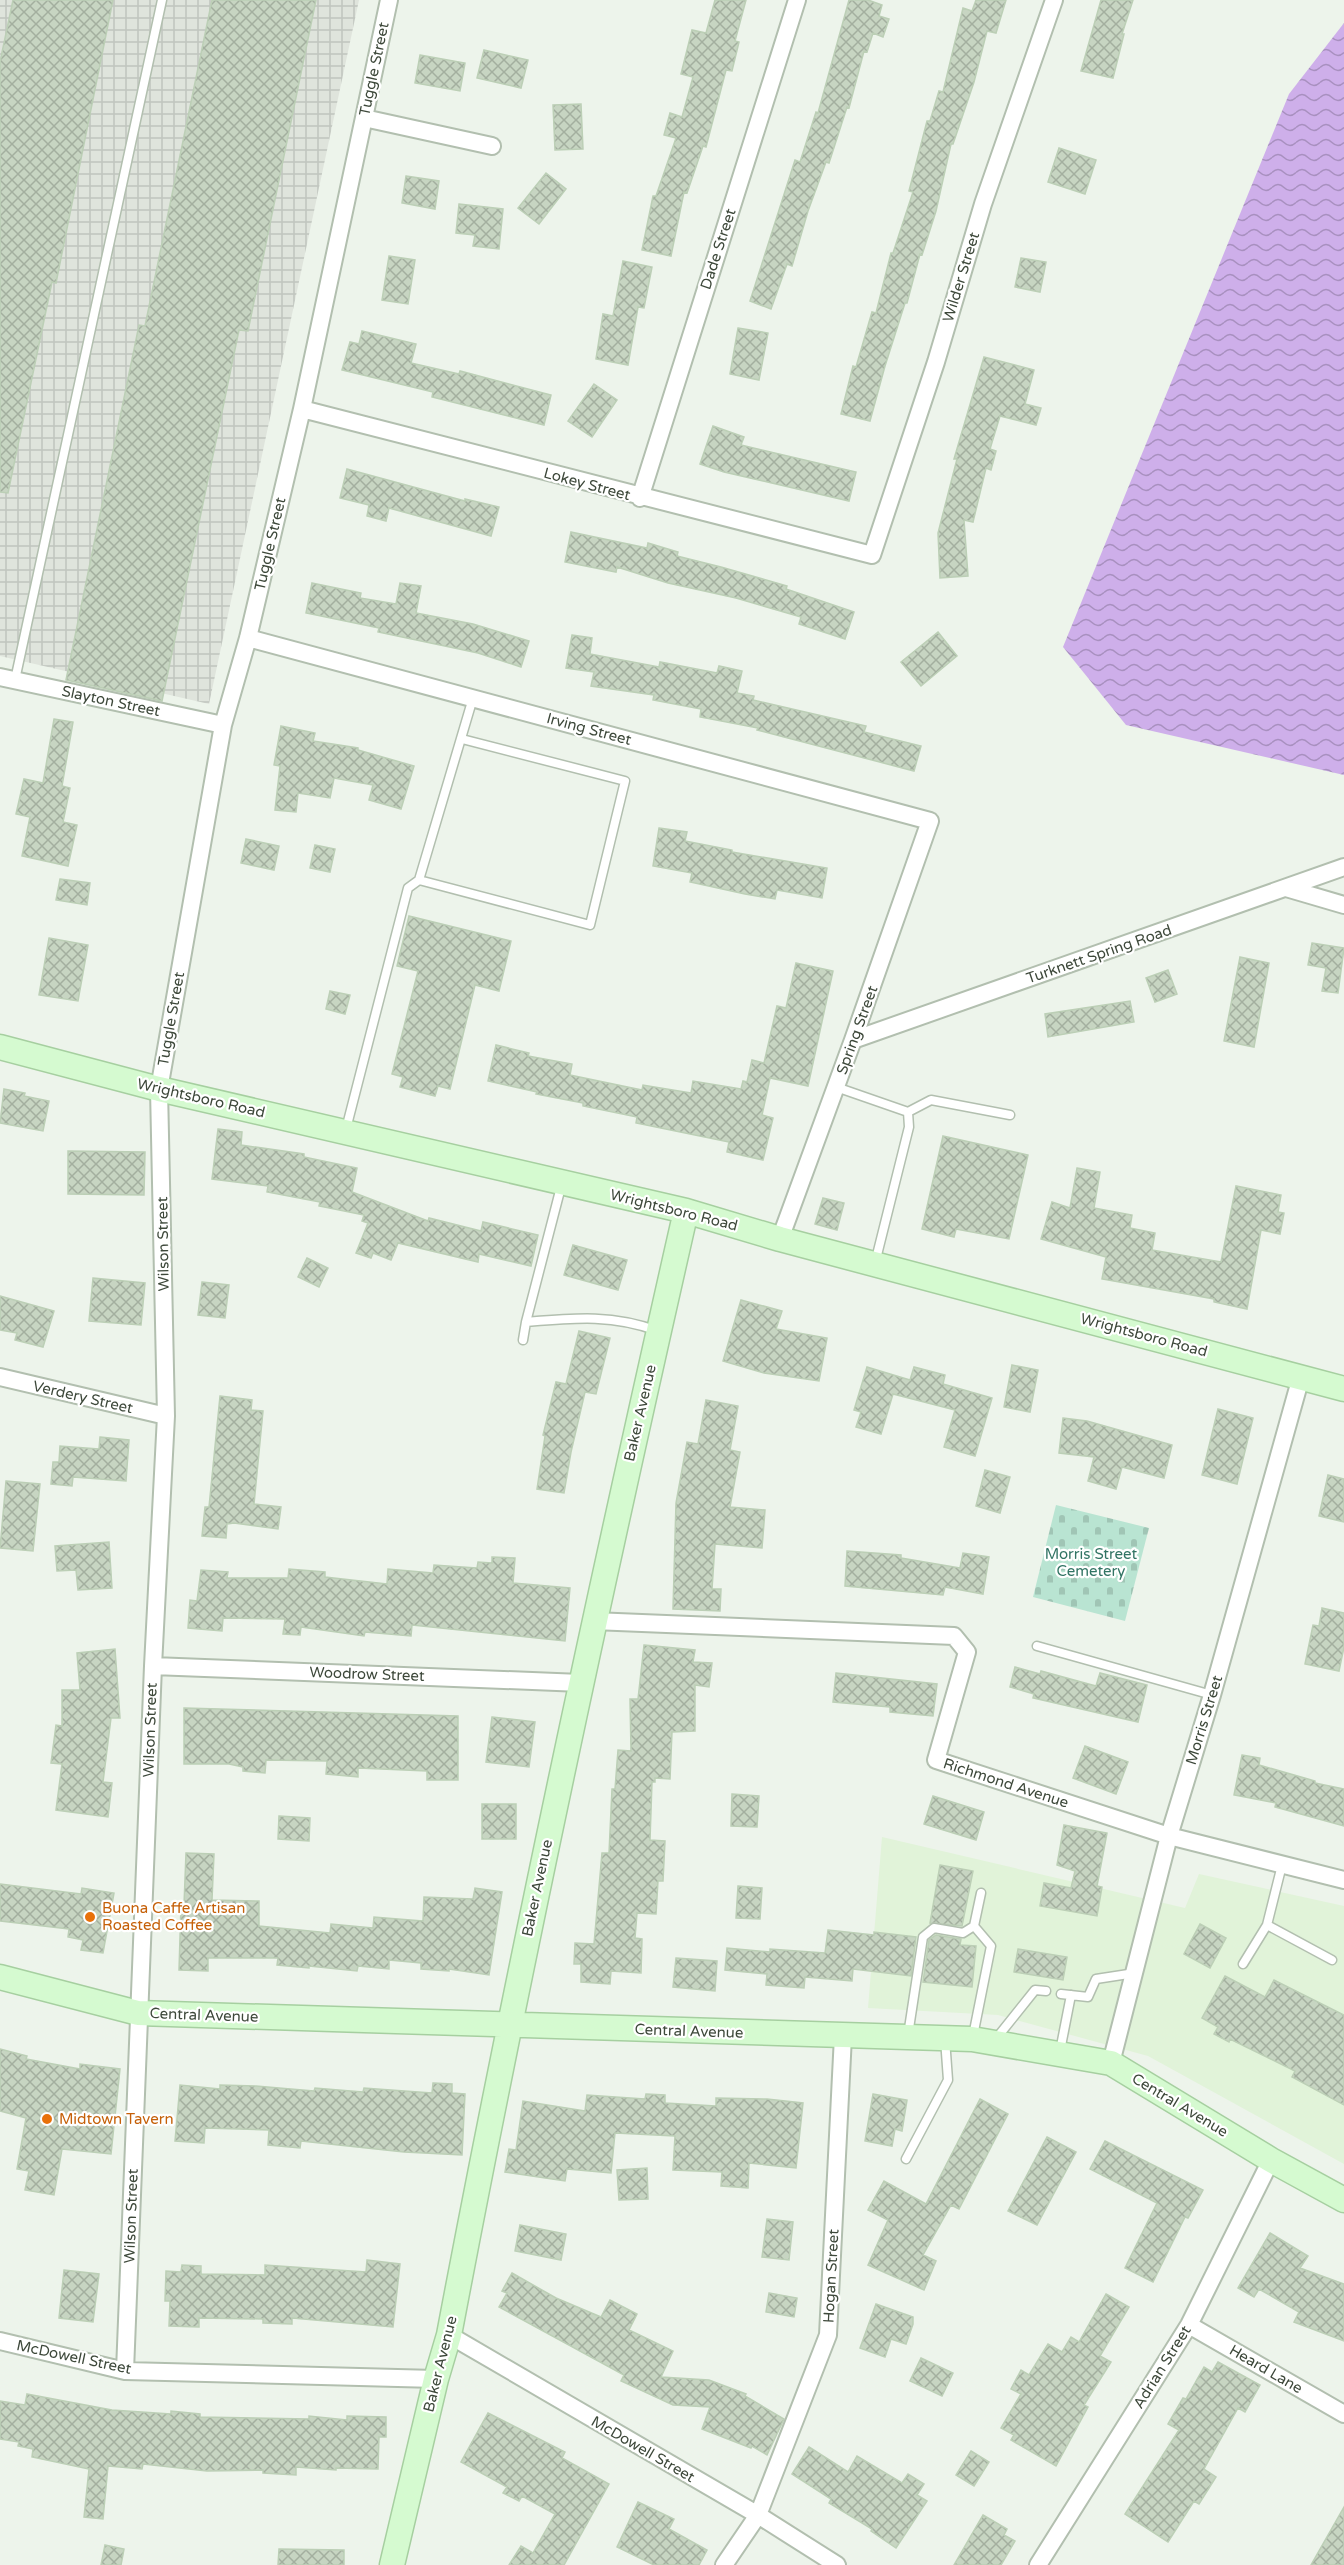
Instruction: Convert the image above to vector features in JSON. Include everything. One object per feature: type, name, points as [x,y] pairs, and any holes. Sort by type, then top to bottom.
[{"type":"main road","name":"Wrightsboro Road","points":[[0,1047],[159,1089],[686,1211],[780,1239],[1344,1389]]},
{"type":"main road","name":"Baker Avenue","points":[[392,2565],[448,2335],[508,2024],[593,1621],[686,1211]]},
{"type":"main road","name":"Central Avenue","points":[[0,1977],[138,2013],[983,2041],[1111,2063],[1271,2160],[1344,2200]]},
{"type":"street","name":"Tuggle Street","points":[[159,1089],[223,725],[248,638],[302,409],[389,0]]},
{"type":"street","name":"Dade Street","points":[[640,498],[797,0]]},
{"type":"street","name":"Wilder Street","points":[[872,555],[936,362],[983,204],[1054,0]]},
{"type":"street","points":[[364,118],[492,146]]},
{"type":"street","name":"Lokey Street","points":[[302,409],[640,498],[872,555]]},
{"type":"street","name":"Irving Street","points":[[248,638],[930,820]]},
{"type":"street","name":"Slayton Street","points":[[7,678],[223,725]]},
{"type":"street","name":"Spring Street","points":[[780,1239],[836,1088],[930,820]]},
{"type":"street","name":"Turknett Spring Road","points":[[853,1040],[1344,867]]},
{"type":"street","points":[[1286,888],[1344,905]]},
{"type":"street","name":"Wilson Street","points":[[125,2371],[138,2013],[166,1416],[159,1089]]},
{"type":"street","name":"Verdery Street","points":[[0,1377],[166,1416]]},
{"type":"street","name":"Morris Street","points":[[1111,2063],[1169,1836],[1212,1695],[1301,1377]]},
{"type":"street","name":"Richmond Avenue","points":[[593,1621],[954,1636],[967,1652],[936,1760],[1169,1836],[1344,1880]]},
{"type":"street","name":"Woodrow Street","points":[[153,1666],[580,1683]]},
{"type":"street","name":"Hogan Street","points":[[724,2565],[758,2516],[828,2335],[843,2036]]},
{"type":"street","name":"Adrian Street","points":[[1038,2565],[1189,2325],[1271,2160]]},
{"type":"street","name":"Heard Lane","points":[[1189,2325],[1344,2414]]},
{"type":"street","name":"McDowell Street","points":[[448,2335],[758,2516],[837,2565]]},
{"type":"street","name":"McDowell Street","points":[[0,2341],[125,2371],[436,2379]]},
{"type":"lane","points":[[7,678],[162,0]]},
{"type":"lane","points":[[345,1132],[408,888],[418,880],[473,698]]},
{"type":"lane","points":[[418,880],[590,924],[626,781],[462,739]]},
{"type":"lane","points":[[836,1088],[908,1112],[931,1100],[1010,1115]]},
{"type":"lane","points":[[874,1264],[909,1127],[908,1112]]},
{"type":"lane","points":[[524,1340],[526,1322],[562,1182]]},
{"type":"lane","points":[[526,1322],[589,1317],[634,1322],[658,1331]]},
{"type":"lane","points":[[1037,1646],[1212,1695]]},
{"type":"lane","points":[[1244,1964],[1267,1925],[1282,1865]]},
{"type":"lane","points":[[907,2038],[923,1937],[934,1928],[963,1933],[974,1926],[981,1893]]},
{"type":"lane","points":[[1267,1925],[1332,1960]]},
{"type":"lane","points":[[974,1926],[991,1946],[983,2041]]},
{"type":"lane","points":[[1059,2054],[1066,1994],[1088,1997],[1096,1979],[1135,1973]]},
{"type":"lane","points":[[983,2041],[1035,1990],[1046,1992]]},
{"type":"lane","points":[[906,2159],[948,2080],[945,2038]]},
{"type":"shaded area","points":[[0,0],[359,0],[209,704],[0,656]]},
{"type":"shaded area","points":[[882,1837],[1185,1908],[1199,1874],[1344,1906],[1344,2164],[1148,2056],[998,2015],[868,2008]]},
{"type":"green space","name":"Morris Street Cemetery","points":[[1056,1505],[1149,1528],[1125,1621],[1033,1597]]},
{"type":"water","points":[[1344,23],[1344,775],[1126,725],[1063,647],[1289,94]]},
{"type":"building","points":[[13,0],[113,0],[56,283],[52,282],[8,493],[0,492],[0,62]]},
{"type":"building","points":[[212,0],[316,0],[248,331],[239,330],[162,701],[66,680],[139,325],[145,326]]},
{"type":"building","points":[[715,0],[746,0],[735,41],[739,42],[732,71],[726,70],[706,147],[703,146],[687,193],[684,192],[671,256],[642,250],[653,196],[656,196],[676,138],[664,135],[670,113],[682,117],[693,77],[681,74],[692,30],[706,33]]},
{"type":"building","points":[[849,0],[868,0],[882,5],[879,16],[889,19],[883,37],[873,33],[867,52],[864,51],[849,108],[847,107],[829,163],[826,162],[808,211],[792,266],[787,264],[771,309],[750,301],[795,160],[800,162],[816,112],[818,113]]},
{"type":"building","points":[[976,0],[1006,0],[996,33],[987,31],[974,82],[953,144],[951,144],[936,211],[922,255],[920,254],[870,421],[841,414],[853,366],[856,367],[872,312],[876,313],[891,253],[893,253],[913,192],[909,191],[927,121],[930,121],[939,91],[943,92],[963,8],[972,11]]},
{"type":"building","points":[[1101,0],[1133,0],[1122,34],[1124,34],[1113,78],[1081,71]]},
{"type":"building","points":[[484,50],[528,60],[521,88],[477,78]]},
{"type":"building","points":[[420,55],[465,63],[460,91],[415,83]]},
{"type":"building","points":[[581,104],[583,149],[555,150],[553,105]]},
{"type":"building","points":[[1059,148],[1096,160],[1085,194],[1048,182]]},
{"type":"building","points":[[546,173],[566,189],[539,224],[518,208]]},
{"type":"building","points":[[406,176],[439,181],[435,209],[402,203]]},
{"type":"building","points":[[459,204],[503,209],[499,249],[473,246],[475,235],[456,233]]},
{"type":"building","points":[[389,256],[415,260],[408,304],[382,300]]},
{"type":"building","points":[[1021,258],[1046,262],[1040,292],[1015,287]]},
{"type":"building","points":[[623,261],[652,267],[644,308],[638,307],[628,365],[596,359],[603,314],[613,316]]},
{"type":"building","points":[[738,328],[768,333],[759,380],[730,374]]},
{"type":"building","points":[[362,331],[416,344],[411,363],[459,374],[460,371],[551,395],[544,425],[432,397],[433,392],[342,370],[350,342],[359,344]]},
{"type":"building","points":[[984,357],[1034,370],[1025,404],[1041,408],[1036,425],[1000,416],[990,449],[996,451],[991,470],[986,468],[973,522],[964,520],[968,576],[940,578],[938,533],[957,459],[954,459]]},
{"type":"building","points":[[594,384],[617,400],[592,437],[568,421]]},
{"type":"building","points":[[713,426],[744,437],[741,445],[856,472],[849,501],[724,472],[700,464]]},
{"type":"building","points":[[347,469],[465,501],[465,499],[499,507],[491,536],[389,508],[386,521],[367,516],[369,505],[340,498]]},
{"type":"building","points":[[571,532],[647,548],[648,543],[678,552],[677,556],[787,586],[786,589],[854,612],[845,639],[799,624],[801,617],[736,598],[668,583],[617,567],[616,572],[565,562]]},
{"type":"building","points":[[312,583],[361,593],[360,598],[396,604],[400,583],[421,586],[416,613],[473,624],[529,641],[521,667],[478,653],[378,632],[379,628],[306,613]]},
{"type":"building","points":[[938,632],[957,656],[921,686],[901,662]]},
{"type":"building","points":[[572,635],[592,638],[590,654],[659,667],[660,662],[717,673],[719,666],[742,671],[737,693],[754,696],[753,700],[866,726],[864,732],[921,746],[914,771],[757,730],[758,728],[700,717],[701,709],[653,700],[654,695],[591,686],[594,672],[566,668]]},
{"type":"building","points":[[54,719],[73,722],[62,786],[70,788],[63,822],[77,825],[68,866],[22,856],[30,817],[16,814],[24,779],[43,783]]},
{"type":"building","points":[[281,726],[315,733],[313,741],[358,748],[358,750],[414,766],[401,809],[369,800],[373,785],[334,778],[330,798],[298,793],[296,812],[275,810],[280,766],[274,765]]},
{"type":"building","points":[[659,828],[687,832],[685,841],[732,850],[732,852],[827,868],[822,898],[777,890],[775,899],[690,882],[692,873],[653,866]]},
{"type":"building","points":[[246,839],[279,846],[274,870],[241,863]]},
{"type":"building","points":[[315,845],[335,849],[330,872],[310,868]]},
{"type":"building","points":[[60,879],[90,883],[87,905],[56,900]]},
{"type":"building","points":[[409,916],[511,941],[499,991],[475,985],[450,1089],[438,1086],[435,1096],[400,1087],[403,1077],[392,1074],[418,971],[397,966]]},
{"type":"building","points":[[49,938],[88,945],[78,1001],[39,995]]},
{"type":"building","points":[[1312,943],[1344,948],[1338,993],[1322,991],[1326,968],[1308,965]]},
{"type":"building","points":[[1240,957],[1269,963],[1254,1047],[1224,1041]]},
{"type":"building","points":[[796,963],[833,971],[808,1086],[770,1078],[762,1115],[773,1118],[763,1160],[727,1152],[729,1142],[636,1123],[637,1117],[583,1106],[583,1103],[536,1094],[537,1092],[488,1081],[496,1045],[529,1053],[528,1056],[572,1064],[570,1075],[642,1090],[643,1085],[691,1093],[693,1081],[741,1089],[743,1081],[747,1082],[752,1060],[764,1063],[777,1006],[786,1008]]},
{"type":"building","points":[[1168,970],[1177,994],[1155,1002],[1146,978]]},
{"type":"building","points":[[330,991],[350,995],[345,1014],[326,1009]]},
{"type":"building","points":[[1130,1001],[1134,1022],[1048,1037],[1045,1014]]},
{"type":"building","points":[[4,1089],[49,1101],[43,1131],[0,1123]]},
{"type":"building","points":[[218,1129],[242,1132],[241,1145],[304,1154],[304,1157],[357,1168],[352,1192],[428,1221],[429,1218],[481,1231],[483,1222],[538,1235],[531,1266],[479,1254],[478,1262],[398,1243],[391,1260],[373,1253],[371,1258],[356,1253],[368,1223],[362,1221],[364,1215],[319,1206],[320,1202],[267,1192],[268,1186],[212,1179]]},
{"type":"building","points":[[943,1136],[1028,1155],[1009,1239],[956,1229],[954,1237],[922,1229]]},
{"type":"building","points":[[68,1151],[145,1152],[144,1195],[68,1194]]},
{"type":"building","points":[[1077,1168],[1100,1172],[1094,1208],[1132,1215],[1130,1228],[1155,1233],[1152,1250],[1221,1262],[1236,1186],[1281,1195],[1278,1212],[1284,1213],[1280,1234],[1261,1230],[1247,1309],[1214,1302],[1214,1299],[1102,1279],[1106,1257],[1041,1239],[1052,1202],[1070,1208]]},
{"type":"building","points":[[823,1198],[844,1203],[837,1230],[815,1224]]},
{"type":"building","points":[[573,1245],[627,1260],[618,1290],[564,1275]]},
{"type":"building","points":[[307,1258],[328,1268],[319,1287],[298,1277]]},
{"type":"building","points":[[93,1278],[145,1283],[141,1325],[89,1321]]},
{"type":"building","points":[[202,1282],[229,1285],[225,1318],[198,1315]]},
{"type":"building","points":[[0,1296],[54,1311],[43,1347],[15,1340],[17,1333],[0,1330]]},
{"type":"building","points":[[741,1300],[782,1311],[776,1329],[827,1338],[819,1381],[764,1373],[723,1361]]},
{"type":"building","points":[[579,1331],[610,1338],[596,1394],[585,1392],[564,1493],[537,1489],[545,1436],[543,1435],[556,1382],[566,1384]]},
{"type":"building","points":[[1012,1365],[1038,1370],[1030,1412],[1004,1407]]},
{"type":"building","points":[[867,1367],[910,1380],[914,1367],[945,1375],[943,1384],[992,1398],[975,1456],[944,1447],[955,1410],[893,1394],[881,1434],[856,1427],[861,1412],[854,1410]]},
{"type":"building","points":[[220,1396],[252,1400],[251,1410],[263,1411],[254,1504],[281,1507],[278,1529],[234,1523],[227,1524],[226,1538],[202,1536],[205,1507],[209,1507]]},
{"type":"building","points":[[706,1400],[738,1406],[730,1450],[740,1452],[730,1507],[765,1510],[762,1548],[715,1544],[712,1589],[721,1589],[720,1611],[673,1609],[676,1503],[687,1442],[698,1444]]},
{"type":"building","points":[[1218,1409],[1253,1418],[1237,1484],[1202,1475]]},
{"type":"building","points":[[1063,1418],[1087,1421],[1172,1445],[1164,1478],[1122,1467],[1116,1489],[1088,1481],[1094,1457],[1059,1453]]},
{"type":"building","points":[[100,1437],[129,1440],[126,1481],[73,1477],[72,1486],[51,1484],[53,1462],[59,1462],[60,1446],[99,1449]]},
{"type":"building","points":[[985,1470],[1010,1477],[1000,1513],[976,1506]]},
{"type":"building","points":[[1328,1475],[1344,1479],[1344,1522],[1319,1516]]},
{"type":"building","points":[[6,1481],[40,1484],[33,1551],[0,1548]]},
{"type":"building","points":[[109,1542],[112,1588],[78,1590],[76,1570],[57,1571],[55,1546]]},
{"type":"building","points":[[847,1551],[901,1555],[901,1558],[960,1568],[963,1553],[989,1557],[983,1594],[945,1587],[943,1595],[845,1586]]},
{"type":"building","points":[[492,1557],[515,1558],[513,1583],[570,1588],[565,1641],[412,1625],[411,1636],[365,1632],[364,1636],[301,1627],[300,1635],[283,1634],[285,1619],[223,1618],[222,1631],[188,1628],[190,1600],[197,1601],[201,1570],[228,1572],[227,1578],[288,1578],[289,1569],[325,1572],[325,1577],[387,1584],[388,1569],[433,1573],[434,1565],[477,1568],[478,1562],[492,1563]]},
{"type":"building","points":[[1322,1608],[1344,1613],[1344,1647],[1339,1671],[1305,1664],[1313,1625],[1319,1626]]},
{"type":"building","points":[[644,1645],[695,1650],[693,1662],[712,1663],[709,1687],[695,1685],[695,1731],[672,1732],[670,1779],[655,1778],[655,1782],[652,1782],[650,1840],[665,1841],[663,1881],[658,1881],[656,1914],[637,1913],[635,1938],[642,1939],[641,1973],[611,1971],[610,1984],[581,1982],[581,1964],[574,1964],[575,1943],[594,1944],[602,1853],[609,1853],[612,1789],[615,1789],[618,1750],[631,1751],[630,1699],[638,1699]]},
{"type":"building","points":[[115,1649],[120,1718],[111,1718],[103,1782],[112,1783],[108,1817],[56,1810],[62,1764],[51,1763],[56,1725],[62,1726],[62,1690],[80,1690],[77,1653]]},
{"type":"building","points":[[1015,1667],[1040,1674],[1041,1671],[1096,1686],[1100,1673],[1147,1685],[1138,1722],[1033,1698],[1034,1694],[1010,1687]]},
{"type":"building","points":[[836,1673],[937,1684],[933,1716],[890,1712],[890,1707],[833,1702]]},
{"type":"building","points":[[184,1708],[458,1716],[458,1780],[427,1780],[427,1771],[358,1768],[358,1777],[326,1774],[327,1761],[266,1760],[265,1773],[243,1771],[243,1767],[229,1764],[184,1764]]},
{"type":"building","points":[[492,1717],[535,1722],[529,1767],[486,1762]]},
{"type":"building","points":[[1085,1746],[1128,1762],[1116,1794],[1073,1778]]},
{"type":"building","points":[[1242,1755],[1260,1758],[1259,1765],[1315,1781],[1315,1783],[1344,1789],[1344,1826],[1275,1807],[1276,1803],[1234,1795]]},
{"type":"building","points":[[732,1794],[759,1796],[757,1827],[731,1826]]},
{"type":"building","points":[[933,1796],[984,1812],[976,1840],[924,1824]]},
{"type":"building","points":[[482,1804],[516,1804],[516,1839],[482,1839]]},
{"type":"building","points":[[279,1816],[310,1818],[309,1841],[278,1839]]},
{"type":"building","points":[[1064,1825],[1107,1833],[1097,1886],[1102,1887],[1097,1916],[1040,1906],[1044,1883],[1071,1888],[1075,1871],[1057,1865]]},
{"type":"building","points":[[186,1853],[214,1854],[212,1900],[259,1901],[259,1926],[330,1933],[331,1924],[373,1928],[374,1917],[423,1921],[424,1897],[473,1899],[475,1888],[502,1892],[489,1975],[449,1969],[449,1971],[421,1969],[421,1963],[389,1960],[389,1969],[358,1966],[357,1971],[309,1966],[309,1968],[277,1965],[278,1958],[208,1958],[208,1971],[179,1970],[181,1905],[184,1905]]},
{"type":"building","points":[[940,1865],[973,1871],[962,1926],[930,1923]]},
{"type":"building","points":[[0,1884],[81,1894],[82,1888],[114,1893],[103,1953],[81,1950],[83,1940],[68,1937],[69,1929],[0,1921]]},
{"type":"building","points":[[738,1886],[762,1888],[760,1919],[736,1918]]},
{"type":"building","points":[[1200,1924],[1226,1938],[1210,1968],[1184,1954]]},
{"type":"building","points":[[828,1930],[916,1937],[911,1976],[853,1969],[852,1981],[805,1977],[804,1988],[766,1985],[767,1974],[725,1970],[727,1948],[770,1952],[770,1949],[825,1953]]},
{"type":"building","points":[[936,1935],[961,1939],[960,1945],[976,1946],[972,1987],[923,1982],[929,1940]]},
{"type":"building","points":[[1018,1949],[1067,1957],[1063,1980],[1014,1972]]},
{"type":"building","points":[[676,1958],[717,1961],[715,1991],[673,1987]]},
{"type":"building","points":[[1225,1976],[1265,1997],[1274,1980],[1344,2015],[1344,2105],[1292,2077],[1295,2071],[1230,2039],[1229,2042],[1214,2034],[1218,2027],[1202,2018]]},
{"type":"building","points":[[0,2049],[27,2056],[26,2059],[80,2069],[80,2064],[120,2069],[111,2154],[62,2149],[54,2195],[25,2190],[29,2171],[17,2169],[26,2118],[0,2111]]},
{"type":"building","points":[[433,2083],[452,2084],[452,2093],[465,2094],[462,2155],[404,2152],[301,2141],[300,2148],[268,2145],[269,2130],[205,2128],[204,2143],[175,2141],[180,2085],[220,2089],[220,2085],[363,2092],[364,2088],[432,2093]]},
{"type":"building","points":[[646,2094],[665,2095],[665,2103],[716,2106],[716,2098],[767,2099],[803,2103],[796,2168],[749,2163],[748,2188],[721,2186],[722,2172],[673,2170],[675,2136],[615,2133],[611,2173],[567,2169],[565,2181],[505,2172],[509,2149],[516,2150],[523,2101],[585,2111],[587,2095],[645,2099]]},
{"type":"building","points":[[873,2094],[907,2100],[902,2131],[895,2129],[892,2146],[865,2141]]},
{"type":"building","points":[[980,2099],[1008,2114],[959,2209],[951,2205],[923,2255],[936,2261],[924,2290],[868,2265],[888,2220],[868,2210],[884,2181],[926,2204]]},
{"type":"building","points":[[1047,2137],[1076,2152],[1037,2225],[1008,2211]]},
{"type":"building","points":[[1105,2141],[1203,2190],[1188,2218],[1185,2217],[1153,2282],[1125,2268],[1157,2203],[1090,2169]]},
{"type":"building","points":[[647,2168],[648,2199],[619,2200],[617,2170]]},
{"type":"building","points":[[767,2219],[793,2222],[789,2260],[762,2257]]},
{"type":"building","points":[[520,2225],[566,2234],[561,2260],[515,2251]]},
{"type":"building","points":[[1270,2233],[1308,2256],[1300,2268],[1344,2284],[1344,2341],[1294,2322],[1299,2312],[1259,2289],[1254,2297],[1238,2288]]},
{"type":"building","points":[[367,2260],[400,2264],[393,2327],[292,2318],[292,2324],[263,2323],[263,2319],[199,2318],[199,2327],[169,2326],[170,2301],[165,2301],[166,2271],[181,2272],[182,2265],[201,2266],[201,2274],[265,2275],[265,2265],[366,2272]]},
{"type":"building","points":[[64,2270],[99,2274],[93,2322],[59,2318]]},
{"type":"building","points":[[512,2273],[556,2298],[601,2317],[610,2300],[637,2314],[629,2330],[673,2351],[661,2377],[709,2380],[746,2394],[745,2396],[784,2419],[767,2455],[752,2446],[751,2448],[702,2429],[710,2407],[673,2405],[621,2381],[624,2375],[499,2307],[507,2293],[502,2291]]},
{"type":"building","points":[[769,2293],[797,2298],[794,2317],[766,2312]]},
{"type":"building","points":[[1106,2294],[1129,2307],[1100,2356],[1111,2362],[1084,2405],[1088,2407],[1056,2466],[1011,2440],[1014,2435],[1001,2428],[1021,2394],[1011,2389],[1021,2370],[1029,2375],[1048,2344],[1062,2352],[1071,2337],[1079,2342]]},
{"type":"building","points":[[876,2304],[913,2317],[906,2344],[891,2339],[885,2357],[860,2348]]},
{"type":"building","points":[[921,2358],[953,2373],[942,2396],[910,2381]]},
{"type":"building","points":[[1218,2362],[1260,2385],[1245,2412],[1238,2408],[1204,2469],[1216,2477],[1199,2504],[1194,2501],[1168,2542],[1125,2514],[1179,2430],[1168,2424],[1183,2398],[1186,2399],[1204,2367],[1212,2372]]},
{"type":"building","points":[[27,2394],[112,2410],[171,2414],[171,2411],[200,2414],[200,2417],[309,2419],[309,2416],[347,2420],[347,2416],[386,2417],[386,2437],[379,2437],[378,2469],[336,2468],[336,2470],[296,2467],[296,2475],[263,2473],[263,2470],[207,2471],[143,2464],[142,2469],[108,2466],[103,2519],[84,2517],[89,2469],[32,2457],[33,2449],[18,2446],[19,2442],[0,2439],[0,2401],[25,2405]]},
{"type":"building","points":[[488,2413],[565,2452],[562,2458],[609,2484],[564,2565],[509,2565],[521,2546],[533,2553],[555,2514],[522,2496],[519,2501],[503,2493],[507,2487],[461,2462]]},
{"type":"building","points":[[809,2447],[848,2472],[857,2456],[902,2483],[908,2474],[924,2484],[917,2495],[927,2501],[896,2548],[871,2531],[872,2529],[829,2503],[831,2499],[792,2474]]},
{"type":"building","points":[[971,2451],[989,2462],[974,2486],[956,2475]]},
{"type":"building","points":[[638,2502],[674,2519],[669,2529],[707,2550],[699,2565],[654,2565],[617,2547]]},
{"type":"building","points":[[1344,2507],[1344,2565],[1311,2565]]},
{"type":"building","points":[[983,2515],[1007,2529],[1004,2535],[1015,2541],[1001,2565],[954,2565]]},
{"type":"building","points":[[105,2545],[124,2549],[121,2565],[101,2565]]},
{"type":"building","points":[[279,2549],[344,2550],[344,2565],[278,2565]]},
{"type":"place","name":"Buona Caffe Artisan Roasted Coffee","points":[[90,1917]]},
{"type":"place","name":"Midtown Tavern","points":[[47,2119]]}]
